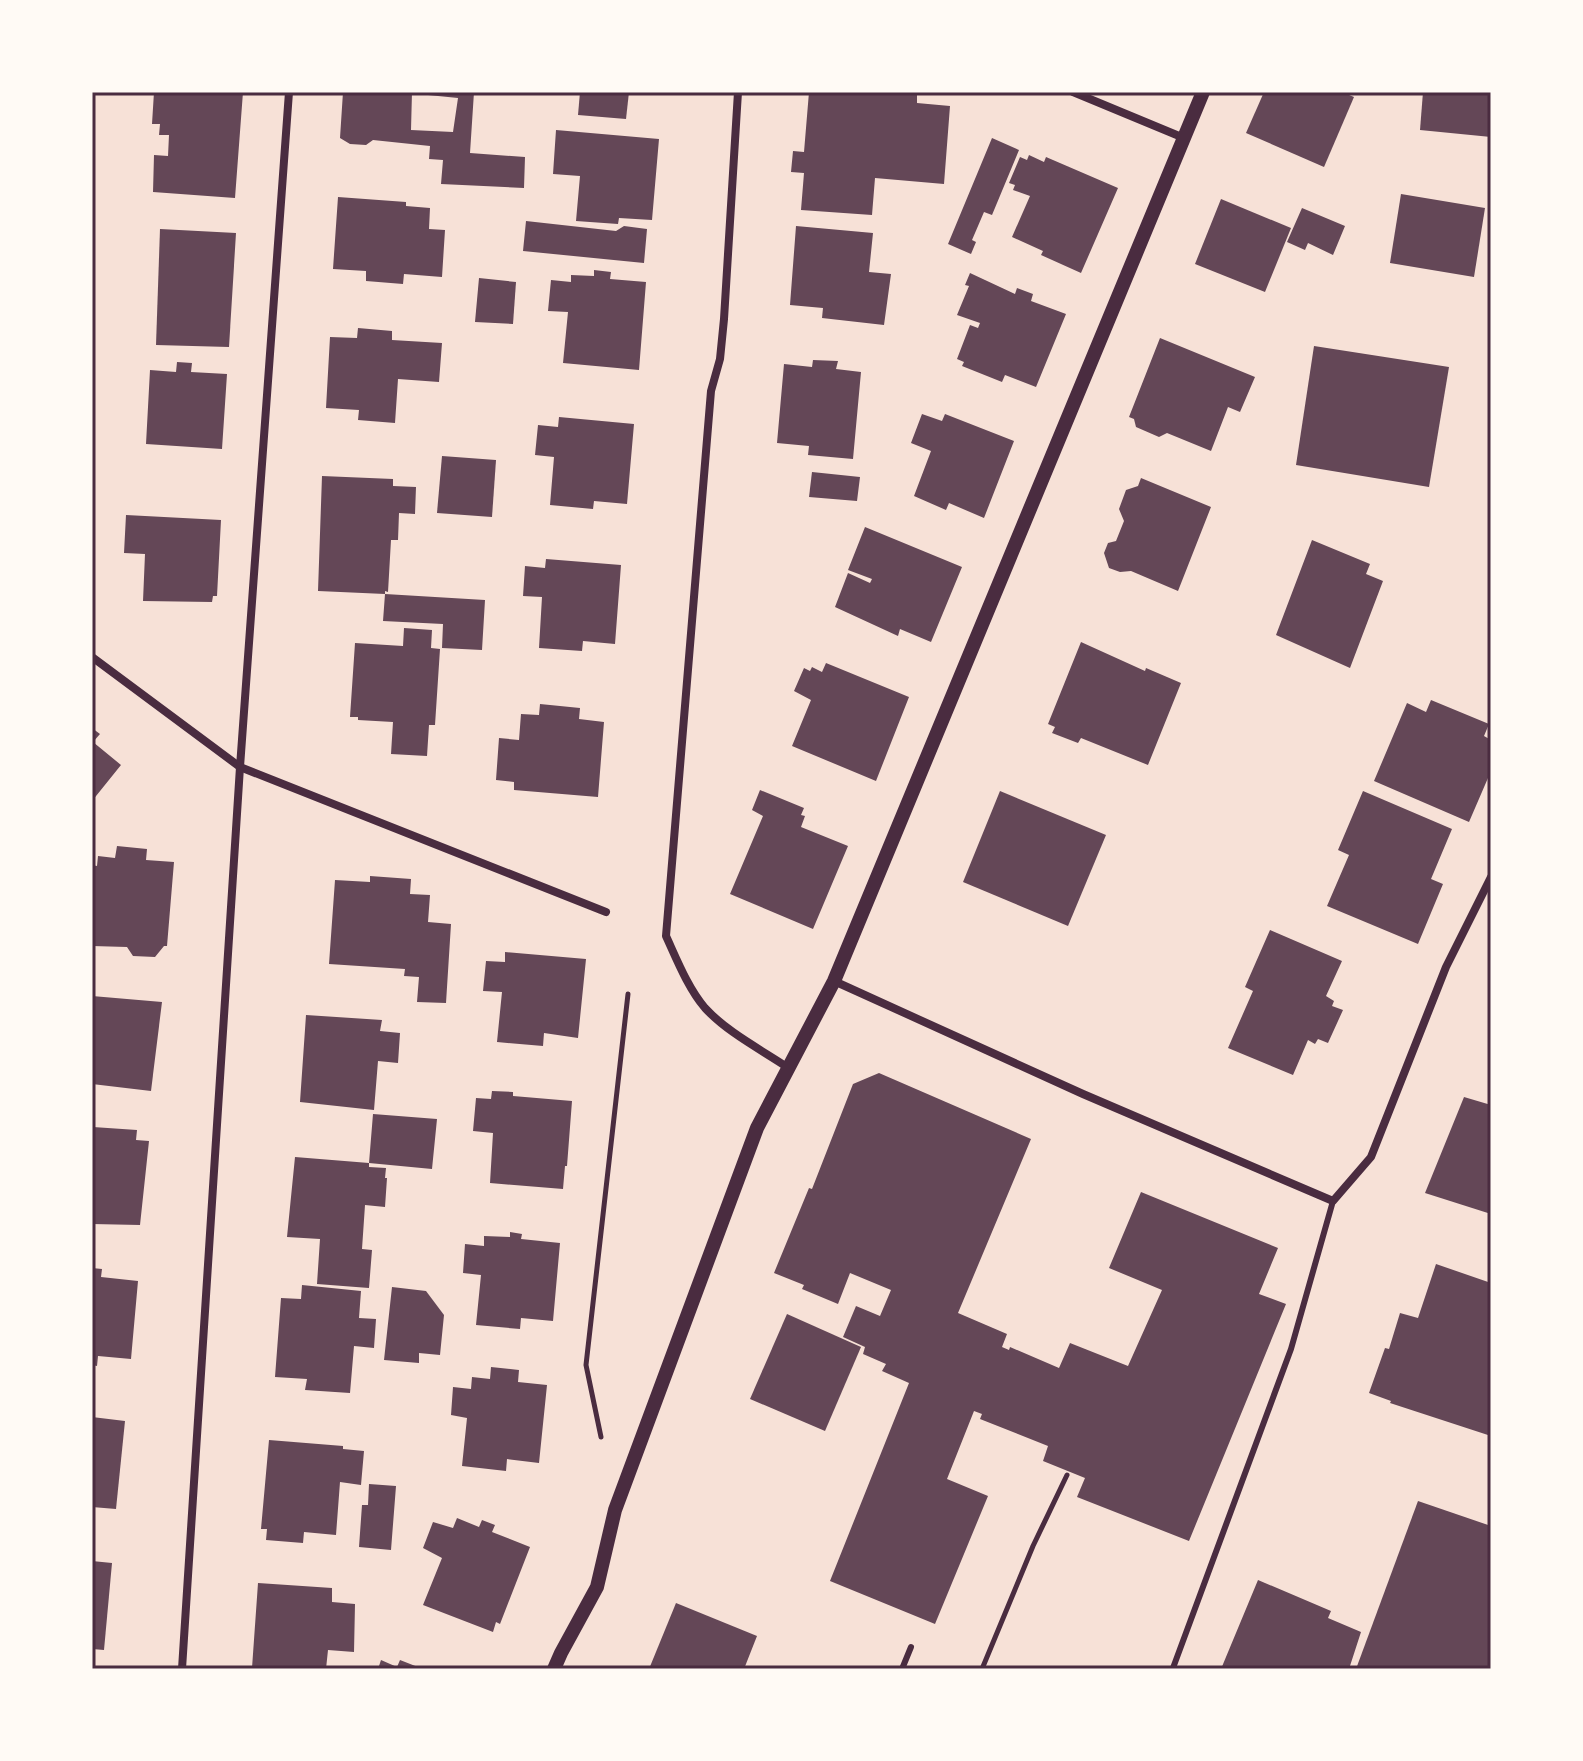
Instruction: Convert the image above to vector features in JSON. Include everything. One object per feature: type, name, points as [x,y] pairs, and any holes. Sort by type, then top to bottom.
[{"type":"street","points":[[182,1669],[240,767],[289,92]]},
{"type":"street","points":[[738,92],[724,319],[720,359],[711,391],[666,936],[705,1008],[787,1067]]},
{"type":"street","points":[[1073,92],[1184,138]]},
{"type":"street","points":[[554,1669],[597,1587],[615,1510],[757,1128],[834,981],[1203,92]]},
{"type":"street","points":[[92,657],[240,767],[606,912]]},
{"type":"street","points":[[834,981],[1083,1094],[1333,1201],[1371,1157],[1446,967],[1491,877]]},
{"type":"lane","points":[[1173,1668],[1291,1349],[1333,1201]]},
{"type":"lane","points":[[902,1669],[911,1647]]},
{"type":"path","points":[[603,1446],[586,1365],[628,994]]},
{"type":"path","points":[[982,1669],[1033,1546],[1067,1475]]},
{"type":"building","points":[[154,92],[243,92],[235,198],[153,192],[154,155],[168,156],[169,135],[159,135],[160,124],[152,124]]},
{"type":"building","points":[[343,92],[412,92],[411,130],[453,132],[458,98],[418,92],[474,92],[470,153],[525,157],[524,188],[441,184],[443,160],[429,159],[430,146],[373,140],[366,145],[350,144],[340,138]]},
{"type":"building","points":[[580,92],[629,92],[626,119],[578,115]]},
{"type":"building","points":[[809,92],[917,92],[917,103],[950,106],[944,184],[875,178],[872,215],[801,210],[804,173],[791,172],[793,151],[804,152]]},
{"type":"building","points":[[1264,92],[1342,92],[1354,97],[1324,167],[1246,133]]},
{"type":"building","points":[[1423,92],[1491,92],[1491,137],[1420,130]]},
{"type":"building","points":[[556,130],[659,139],[652,220],[619,218],[618,224],[576,221],[580,176],[553,174]]},
{"type":"building","points":[[992,138],[1019,150],[992,215],[984,212],[972,240],[976,242],[971,254],[948,244]]},
{"type":"building","points":[[1029,155],[1044,162],[1046,157],[1118,188],[1081,273],[1041,255],[1043,251],[1012,237],[1030,196],[1013,190],[1015,185],[1009,183],[1020,157],[1027,160]]},
{"type":"building","points":[[1401,194],[1485,208],[1474,277],[1390,263]]},
{"type":"building","points":[[338,197],[406,202],[406,206],[430,208],[429,229],[445,230],[442,277],[404,274],[403,284],[366,281],[366,271],[333,269]]},
{"type":"building","points":[[1221,199],[1291,228],[1265,292],[1195,264]]},
{"type":"building","points":[[1302,208],[1345,226],[1333,255],[1308,243],[1305,250],[1287,242]]},
{"type":"building","points":[[526,221],[616,231],[624,226],[647,229],[644,263],[523,251]]},
{"type":"building","points":[[796,226],[873,233],[869,272],[891,274],[884,325],[822,318],[823,308],[790,305]]},
{"type":"building","points":[[160,229],[236,233],[229,347],[156,345]]},
{"type":"building","points":[[594,270],[611,272],[610,279],[646,282],[639,370],[563,363],[568,312],[548,311],[551,280],[571,282],[571,275],[594,276]]},
{"type":"building","points":[[970,273],[1015,294],[1017,288],[1033,294],[1031,301],[1066,314],[1036,387],[1005,375],[1002,382],[962,366],[964,362],[957,359],[970,325],[978,328],[980,323],[957,315],[969,286],[965,285]]},
{"type":"building","points":[[479,278],[516,282],[513,324],[475,322]]},
{"type":"building","points":[[358,328],[392,331],[392,340],[442,343],[439,382],[398,379],[395,423],[358,420],[359,410],[326,408],[330,337],[357,338]]},
{"type":"building","points":[[1160,338],[1255,377],[1240,412],[1228,407],[1211,451],[1167,433],[1159,437],[1136,427],[1134,419],[1129,417]]},
{"type":"building","points":[[1314,346],[1449,367],[1429,487],[1296,465]]},
{"type":"building","points":[[813,360],[838,361],[836,369],[861,372],[853,459],[808,455],[809,446],[777,443],[784,364],[812,367]]},
{"type":"building","points":[[177,362],[192,363],[191,372],[227,374],[222,449],[146,444],[150,370],[176,372]]},
{"type":"building","points":[[922,414],[942,421],[945,414],[1014,441],[984,518],[949,503],[946,510],[914,496],[931,451],[911,443]]},
{"type":"building","points":[[559,417],[634,424],[627,504],[594,501],[593,509],[550,505],[554,457],[535,455],[538,425],[558,427]]},
{"type":"building","points":[[442,456],[496,460],[492,517],[437,513]]},
{"type":"building","points":[[812,472],[860,477],[857,501],[809,497]]},
{"type":"building","points":[[322,476],[393,479],[393,486],[416,487],[415,514],[399,513],[398,540],[391,540],[388,592],[385,591],[385,594],[318,591]]},
{"type":"building","points":[[1141,478],[1211,507],[1178,591],[1131,571],[1120,572],[1109,568],[1104,553],[1108,543],[1116,541],[1124,521],[1119,509],[1126,490],[1138,486]]},
{"type":"building","points":[[126,515],[221,520],[217,596],[213,596],[212,602],[143,601],[145,554],[124,553]]},
{"type":"building","points":[[865,527],[962,567],[931,642],[900,629],[898,636],[835,607],[848,573],[870,583],[872,579],[848,570]]},
{"type":"building","points":[[1312,540],[1370,564],[1366,574],[1383,581],[1350,668],[1276,635]]},
{"type":"building","points":[[546,559],[621,565],[615,644],[583,641],[582,651],[539,648],[542,597],[523,596],[525,566],[545,568]]},
{"type":"building","points":[[385,594],[485,600],[482,650],[442,648],[443,624],[383,621]]},
{"type":"building","points":[[404,628],[432,630],[431,648],[440,649],[435,725],[429,725],[427,756],[391,754],[393,722],[350,717],[355,643],[403,646]]},
{"type":"building","points":[[1081,642],[1145,671],[1146,668],[1181,683],[1148,765],[1081,738],[1078,743],[1052,733],[1055,727],[1048,724]]},
{"type":"building","points":[[826,663],[909,697],[876,781],[792,746],[811,700],[794,691],[804,668],[810,671],[812,667],[822,672]]},
{"type":"building","points":[[1431,700],[1489,724],[1484,736],[1491,740],[1491,771],[1469,822],[1374,781],[1407,703],[1426,712]]},
{"type":"building","points":[[540,704],[580,708],[579,719],[604,722],[598,797],[514,790],[514,782],[496,780],[499,738],[519,740],[521,714],[539,715]]},
{"type":"building","points":[[92,728],[100,734],[93,742],[121,765],[92,801]]},
{"type":"building","points":[[760,790],[804,808],[801,827],[848,846],[813,929],[730,894],[763,816],[752,810]]},
{"type":"building","points":[[1000,791],[1106,835],[1068,926],[963,882]]},
{"type":"building","points":[[1363,791],[1452,829],[1431,879],[1443,884],[1418,944],[1327,906],[1349,855],[1338,850]]},
{"type":"building","points":[[117,846],[147,849],[146,860],[174,862],[167,946],[155,957],[133,956],[127,947],[92,946],[95,895],[92,895],[92,865],[97,866],[98,856],[115,858]]},
{"type":"building","points":[[370,876],[411,879],[410,894],[430,895],[428,922],[451,924],[446,1003],[417,1002],[419,977],[404,976],[405,969],[329,964],[335,880],[370,882]]},
{"type":"building","points":[[1270,930],[1342,961],[1326,996],[1334,1001],[1332,1006],[1343,1010],[1328,1043],[1318,1039],[1315,1044],[1308,1040],[1293,1075],[1228,1048],[1253,991],[1245,987]]},
{"type":"building","points":[[505,952],[586,959],[578,1038],[544,1033],[543,1046],[497,1042],[502,992],[483,991],[486,961],[505,962]]},
{"type":"building","points":[[92,996],[162,1002],[151,1091],[92,1084]]},
{"type":"building","points":[[306,1015],[382,1020],[380,1031],[400,1033],[398,1063],[378,1061],[374,1110],[300,1102]]},
{"type":"building","points":[[879,1073],[1031,1139],[958,1313],[1007,1334],[1002,1347],[1009,1350],[1010,1347],[1059,1368],[1070,1343],[1128,1366],[1162,1290],[1109,1268],[1141,1192],[1278,1248],[1259,1294],[1286,1304],[1189,1541],[1077,1497],[1085,1478],[1043,1461],[1048,1446],[980,1419],[982,1414],[974,1411],[947,1479],[988,1496],[935,1624],[830,1581],[909,1383],[882,1371],[886,1364],[863,1354],[865,1347],[843,1337],[856,1306],[880,1316],[891,1290],[850,1273],[838,1304],[774,1273],[809,1188],[812,1189],[853,1084]]},
{"type":"building","points":[[492,1091],[572,1101],[563,1189],[490,1183],[493,1133],[473,1131],[476,1098],[491,1099]]},
{"type":"building","points":[[1464,1097],[1491,1105],[1491,1214],[1425,1193]]},
{"type":"building","points":[[373,1114],[437,1119],[432,1169],[369,1163]]},
{"type":"building","points":[[93,1127],[137,1130],[136,1140],[149,1141],[140,1225],[92,1224]]},
{"type":"building","points":[[295,1157],[369,1163],[369,1167],[386,1168],[387,1178],[385,1207],[365,1205],[362,1249],[372,1250],[369,1288],[317,1284],[320,1239],[287,1237]]},
{"type":"building","points":[[510,1232],[522,1234],[521,1239],[560,1243],[553,1321],[521,1318],[520,1329],[476,1325],[481,1275],[463,1273],[465,1244],[484,1246],[484,1236],[510,1237]]},
{"type":"building","points":[[1436,1264],[1491,1283],[1491,1436],[1390,1403],[1369,1393],[1385,1348],[1389,1349],[1400,1313],[1418,1318]]},
{"type":"building","points":[[92,1268],[102,1269],[101,1277],[138,1281],[131,1359],[98,1356],[97,1366],[92,1365]]},
{"type":"building","points":[[302,1285],[361,1291],[359,1318],[376,1319],[374,1348],[354,1346],[350,1393],[305,1390],[307,1379],[275,1377],[281,1298],[301,1299]]},
{"type":"building","points":[[392,1287],[426,1291],[444,1315],[440,1355],[419,1353],[419,1363],[384,1360]]},
{"type":"building","points":[[787,1314],[861,1347],[825,1431],[750,1399]]},
{"type":"building","points":[[491,1367],[519,1370],[518,1382],[547,1385],[539,1463],[507,1459],[506,1471],[462,1466],[467,1418],[451,1415],[453,1387],[471,1389],[472,1377],[490,1379]]},
{"type":"building","points":[[92,1417],[125,1421],[116,1509],[92,1507]]},
{"type":"building","points":[[269,1440],[343,1446],[343,1449],[364,1451],[361,1485],[340,1482],[336,1535],[304,1532],[303,1543],[266,1540],[267,1529],[261,1529]]},
{"type":"building","points":[[369,1484],[396,1486],[391,1550],[359,1547],[362,1505],[368,1505]]},
{"type":"building","points":[[1418,1501],[1491,1526],[1491,1669],[1356,1669]]},
{"type":"building","points":[[457,1518],[479,1527],[482,1520],[495,1525],[492,1532],[530,1547],[500,1624],[496,1622],[493,1632],[423,1605],[442,1558],[423,1548],[433,1522],[453,1528]]},
{"type":"building","points":[[92,1561],[112,1563],[104,1650],[92,1649]]},
{"type":"building","points":[[1258,1580],[1331,1611],[1328,1618],[1361,1632],[1349,1669],[1221,1669]]},
{"type":"building","points":[[258,1583],[332,1588],[332,1602],[355,1604],[354,1652],[328,1650],[326,1669],[252,1668]]},
{"type":"building","points":[[676,1603],[757,1636],[744,1669],[649,1669]]},
{"type":"building","points":[[381,1660],[397,1667],[400,1660],[423,1669],[378,1669]]}]
